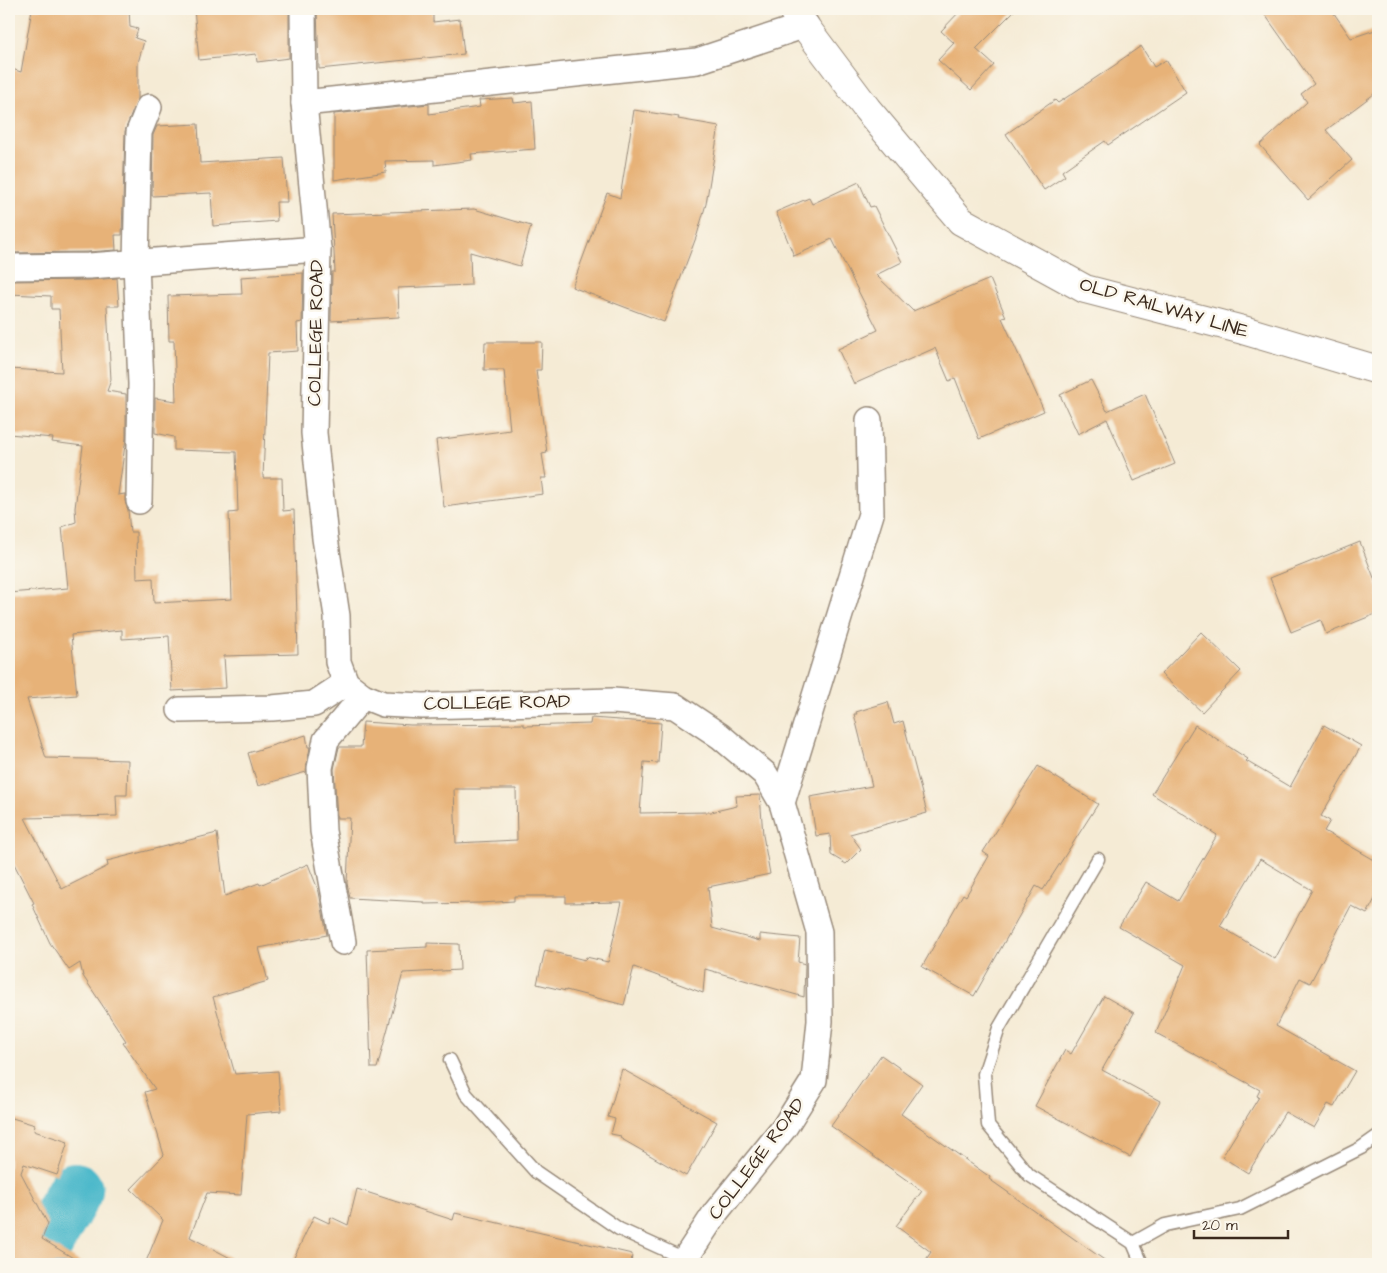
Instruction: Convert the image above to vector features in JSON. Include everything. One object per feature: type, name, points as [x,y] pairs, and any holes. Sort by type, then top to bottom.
[{"type":"street","name":"COLLEGE ROAD","points":[[303,10],[304,103],[318,249],[314,433],[325,538],[336,616],[338,662],[354,689],[383,704],[613,701],[675,706],[720,736],[765,774],[782,803],[819,932],[820,1021],[814,1080],[784,1128],[716,1212],[684,1262]]},
{"type":"street","points":[[304,103],[697,61],[799,17]]},
{"type":"street","name":"OLD RAILWAY LINE","points":[[799,17],[867,109],[961,221],[1085,288],[1243,330],[1378,370]]},
{"type":"street","points":[[139,501],[141,384],[136,262],[139,132],[149,107]]},
{"type":"street","points":[[9,266],[89,266],[318,249]]},
{"type":"street","points":[[782,803],[871,514],[869,420]]},
{"type":"street","points":[[180,710],[272,708],[314,704],[354,689]]},
{"type":"street","points":[[343,942],[323,831],[320,768],[326,740],[354,689]]},
{"type":"lane","points":[[1098,859],[999,1028],[984,1074],[988,1125],[1029,1175],[1133,1243],[1142,1264]]},
{"type":"lane","points":[[450,1060],[466,1094],[536,1172],[619,1229],[684,1262]]},
{"type":"lane","points":[[1133,1243],[1165,1225],[1240,1209],[1361,1148],[1378,1136]]},
{"type":"building","points":[[32,9],[129,9],[130,27],[138,29],[135,38],[144,41],[138,63],[138,99],[125,131],[122,235],[115,235],[116,250],[9,253],[9,68],[21,72]]},
{"type":"building","points":[[194,9],[289,9],[289,58],[257,62],[256,54],[199,60]]},
{"type":"building","points":[[317,9],[433,9],[433,22],[460,19],[464,54],[319,69]]},
{"type":"building","points":[[962,9],[1016,9],[976,49],[994,65],[971,90],[938,60],[954,43],[941,31]]},
{"type":"building","points":[[1261,9],[1331,9],[1351,38],[1378,29],[1378,91],[1326,130],[1352,160],[1308,200],[1260,145],[1307,102],[1301,94],[1314,84]]},
{"type":"building","points":[[1141,46],[1154,67],[1166,60],[1186,92],[1108,145],[1105,141],[1062,171],[1065,176],[1044,190],[1006,134],[1055,100],[1058,103]]},
{"type":"building","points":[[513,98],[514,103],[532,101],[535,149],[471,154],[472,160],[434,165],[434,160],[385,161],[386,172],[334,180],[334,114],[429,104],[429,114],[480,107],[479,100]]},
{"type":"building","points":[[634,110],[719,126],[706,204],[697,235],[664,322],[572,287],[607,193],[620,198]]},
{"type":"building","points":[[198,124],[200,163],[284,158],[287,202],[276,202],[277,221],[213,226],[211,193],[152,196],[153,135],[157,126]]},
{"type":"building","points":[[859,182],[870,207],[874,206],[902,262],[876,275],[913,311],[990,279],[1006,317],[1002,318],[1044,411],[979,439],[955,378],[949,381],[935,348],[854,384],[838,349],[878,330],[832,239],[794,256],[776,212],[809,198],[812,204]]},
{"type":"building","points":[[474,209],[531,226],[520,266],[470,252],[471,285],[398,288],[399,317],[331,321],[332,272],[335,272],[332,214]]},
{"type":"building","points":[[303,273],[302,322],[297,323],[298,351],[268,353],[263,478],[282,478],[283,511],[294,510],[298,654],[224,656],[226,688],[172,691],[169,636],[122,639],[122,630],[71,635],[77,695],[27,699],[46,758],[128,760],[127,795],[116,795],[117,816],[25,818],[62,889],[108,866],[107,861],[217,833],[225,896],[259,883],[260,885],[308,864],[319,892],[327,935],[259,948],[268,981],[213,997],[235,1074],[278,1071],[281,1111],[247,1114],[241,1195],[207,1193],[190,1237],[242,1264],[145,1264],[163,1220],[131,1189],[164,1155],[145,1092],[155,1089],[123,1043],[126,1041],[83,976],[80,963],[69,970],[50,943],[32,904],[34,903],[9,854],[9,593],[68,588],[62,527],[76,522],[75,508],[83,446],[52,442],[53,438],[9,434],[9,369],[62,372],[59,309],[51,309],[51,296],[9,294],[9,281],[117,278],[119,306],[107,306],[111,380],[107,391],[126,394],[126,438],[118,495],[125,494],[130,532],[136,532],[137,579],[153,578],[154,603],[232,599],[229,513],[238,512],[236,452],[174,450],[174,437],[155,433],[155,398],[176,401],[174,341],[169,341],[168,296],[242,294],[241,277]]},
{"type":"building","points":[[485,342],[542,342],[541,370],[536,370],[547,453],[542,454],[546,478],[541,478],[543,494],[444,507],[436,440],[510,430],[504,370],[484,370]]},
{"type":"building","points":[[1091,380],[1107,411],[1145,394],[1175,464],[1134,481],[1107,419],[1078,434],[1060,395]]},
{"type":"building","points":[[1360,542],[1378,588],[1378,613],[1326,634],[1321,620],[1291,632],[1270,578]]},
{"type":"building","points":[[1201,632],[1241,671],[1202,712],[1161,674]]},
{"type":"building","points":[[888,702],[894,724],[903,721],[927,813],[850,834],[861,849],[846,864],[831,855],[830,834],[816,836],[810,797],[872,786],[854,714]]},
{"type":"building","points":[[591,718],[661,723],[658,763],[644,762],[640,813],[711,812],[737,806],[736,796],[760,795],[763,835],[770,874],[708,887],[712,928],[760,941],[760,934],[800,938],[798,962],[805,964],[804,997],[705,969],[703,993],[634,967],[624,1005],[537,984],[545,950],[585,960],[586,957],[608,962],[622,902],[566,903],[566,896],[514,896],[514,901],[424,904],[424,902],[350,898],[347,883],[350,818],[337,818],[334,769],[339,747],[361,747],[363,722],[411,725],[524,724],[524,726],[590,724]],"holes":[[[454,789],[516,789],[517,840],[456,843]]]},
{"type":"building","points":[[1195,725],[1248,759],[1246,761],[1290,787],[1324,725],[1361,746],[1321,816],[1330,821],[1324,831],[1378,862],[1378,893],[1367,914],[1351,906],[1310,983],[1300,978],[1276,1026],[1355,1071],[1334,1107],[1328,1104],[1314,1128],[1285,1112],[1248,1173],[1222,1157],[1259,1097],[1257,1096],[1260,1090],[1156,1033],[1185,965],[1119,927],[1146,882],[1178,901],[1217,835],[1152,794]],"holes":[[[1260,859],[1312,890],[1275,959],[1220,926]]]},
{"type":"building","points":[[306,735],[308,747],[310,747],[306,772],[258,786],[248,753]]},
{"type":"building","points":[[1038,766],[1098,804],[1043,890],[1036,886],[974,996],[922,967],[963,894],[966,896],[989,856],[983,852]]},
{"type":"building","points":[[427,943],[459,944],[460,970],[403,973],[377,1068],[371,1068],[367,950],[427,947]]},
{"type":"building","points":[[1104,996],[1134,1013],[1102,1070],[1160,1101],[1130,1157],[1035,1106],[1065,1050],[1071,1054]]},
{"type":"building","points":[[881,1055],[922,1084],[901,1114],[1110,1264],[923,1264],[931,1252],[896,1226],[922,1191],[831,1126]]},
{"type":"building","points":[[622,1069],[717,1122],[686,1176],[620,1138],[621,1136],[611,1134],[615,1119],[608,1117]]},
{"type":"building","points":[[9,1117],[35,1125],[34,1131],[68,1142],[57,1175],[24,1164],[21,1173],[48,1224],[42,1239],[83,1264],[9,1264]]},
{"type":"building","points":[[357,1189],[453,1220],[455,1213],[632,1254],[631,1264],[291,1264],[314,1216],[329,1223],[331,1217],[348,1225]]},
{"type":"waterway","points":[[34,1264],[75,1190]]}]
